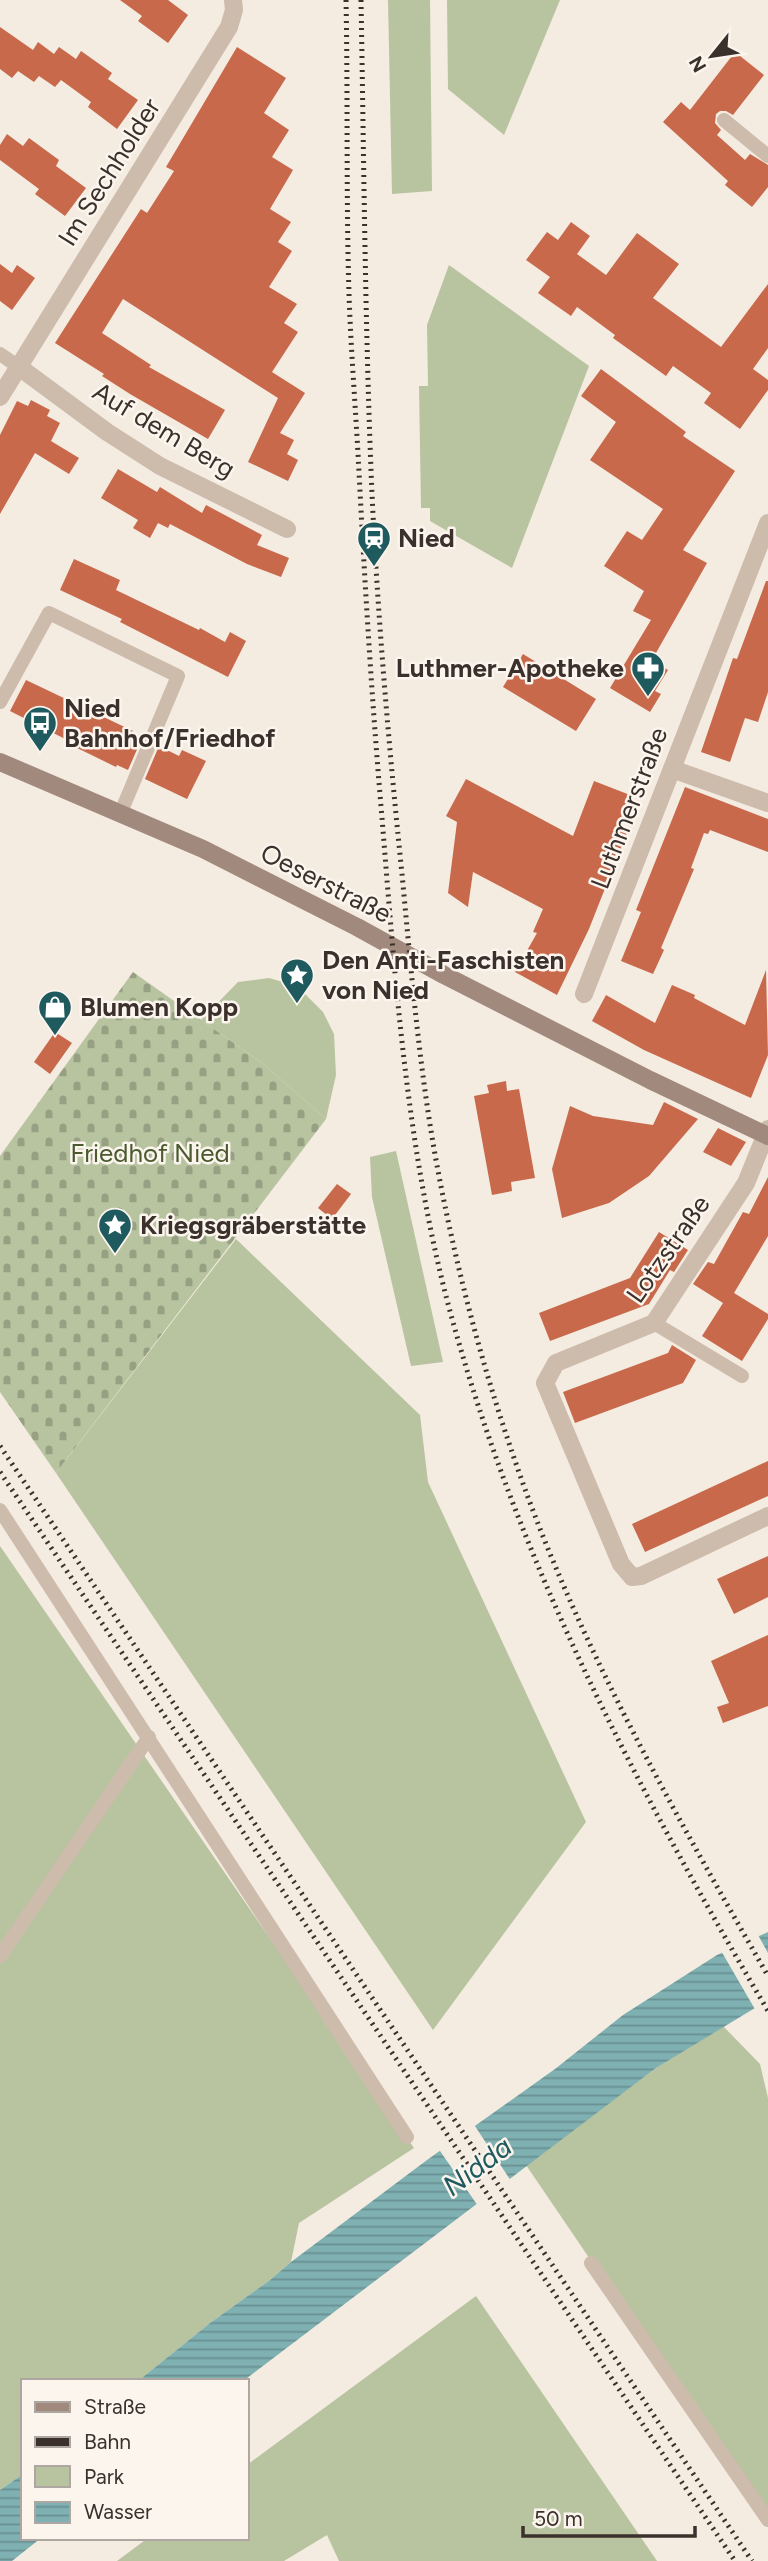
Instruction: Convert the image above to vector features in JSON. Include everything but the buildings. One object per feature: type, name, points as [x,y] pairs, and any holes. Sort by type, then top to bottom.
[{"type":"street","name":"Im Sechholder","points":[[0,397],[229,27],[234,10],[233,0]]},
{"type":"street","name":"Auf dem Berg","points":[[19,367],[107,432],[160,466],[287,528]]},
{"type":"street","name":"Luthmerstraße","points":[[584,994],[768,523]]},
{"type":"street","name":"Oeserstraße","points":[[1,766],[121,812],[203,849],[650,1080],[767,1133]]},
{"type":"street","points":[[672,769],[768,803]]},
{"type":"street","name":"Lotzstraße","points":[[767,1133],[746,1183],[654,1323],[556,1363],[545,1383],[621,1564],[632,1577],[641,1576],[768,1516]]},
{"type":"lane","points":[[724,120],[768,156]]},
{"type":"lane","points":[[0,354],[19,367]]},
{"type":"lane","points":[[0,702],[49,613],[178,676],[121,812]]},
{"type":"lane","points":[[654,1323],[742,1376]]},
{"type":"lane","points":[[0,1510],[407,2137]]},
{"type":"lane","points":[[0,1956],[149,1737]]},
{"type":"lane","points":[[592,2263],[768,2521]]},
{"type":"green space","points":[[388,0],[430,0],[432,191],[392,194]]},
{"type":"green space","points":[[447,0],[560,0],[504,135],[448,89]]},
{"type":"green space","points":[[449,265],[589,366],[512,568],[430,521],[430,508],[421,508],[419,386],[428,386],[427,325]]},
{"type":"green space","name":"Friedhof Nied","points":[[133,972],[262,1063],[326,1119],[56,1473],[0,1392],[0,1156]]},
{"type":"green space","points":[[269,978],[297,986],[323,1012],[334,1034],[336,1075],[326,1119],[262,1063],[201,1020],[238,982]]},
{"type":"green space","points":[[396,1151],[443,1362],[411,1366],[372,1197],[370,1157]]},
{"type":"green space","points":[[236,1239],[420,1415],[428,1482],[586,1822],[433,2030],[56,1473]]},
{"type":"green space","points":[[0,1546],[414,2148],[299,2223],[291,2262],[140,2379],[21,2379],[21,2475],[0,2490]]},
{"type":"green space","points":[[723,2026],[760,2064],[768,2098],[768,2521],[526,2165],[656,2068]]},
{"type":"green space","points":[[476,2296],[657,2561],[339,2561],[327,2535],[284,2561],[117,2561],[145,2540],[248,2540],[248,2464]]},
{"type":"water","name":"Nidda","points":[[768,1932],[768,2000],[656,2068],[246,2379],[140,2379],[210,2323],[427,2160],[555,2069],[623,2015],[717,1955]]},
{"type":"water","points":[[21,2475],[21,2540],[38,2540],[12,2561],[0,2561],[0,2490]]},
{"type":"pier","points":[[757,1933],[768,1953],[768,2004],[756,2011],[720,1949]]},
{"type":"pier","points":[[473,2123],[511,2181],[478,2206],[438,2148]]},
{"type":"railway","points":[[346,0],[349,294],[372,688],[404,1058],[432,1237],[474,1391],[506,1484],[542,1575],[625,1753],[718,1926],[768,2011]]},
{"type":"railway","points":[[361,0],[368,371],[377,589],[416,1017],[430,1125],[443,1197],[468,1306],[499,1414],[536,1518],[564,1586],[626,1719],[768,1976]]},
{"type":"railway","points":[[0,1446],[752,2561]]},
{"type":"railway","points":[[0,1472],[735,2561]]},
{"type":"place","name":"Nied","points":[[374,568]]},
{"type":"place","name":"Luthmer-Apotheke","points":[[648,698]]},
{"type":"place","name":"Nied Bahnhof/Friedhof","points":[[40,753]]},
{"type":"place","name":"Den Anti-Faschisten von Nied","points":[[297,1005]]},
{"type":"place","name":"Blumen Kopp","points":[[55,1037]]},
{"type":"place","name":"Kriegsgräberstätte","points":[[115,1255]]}]
